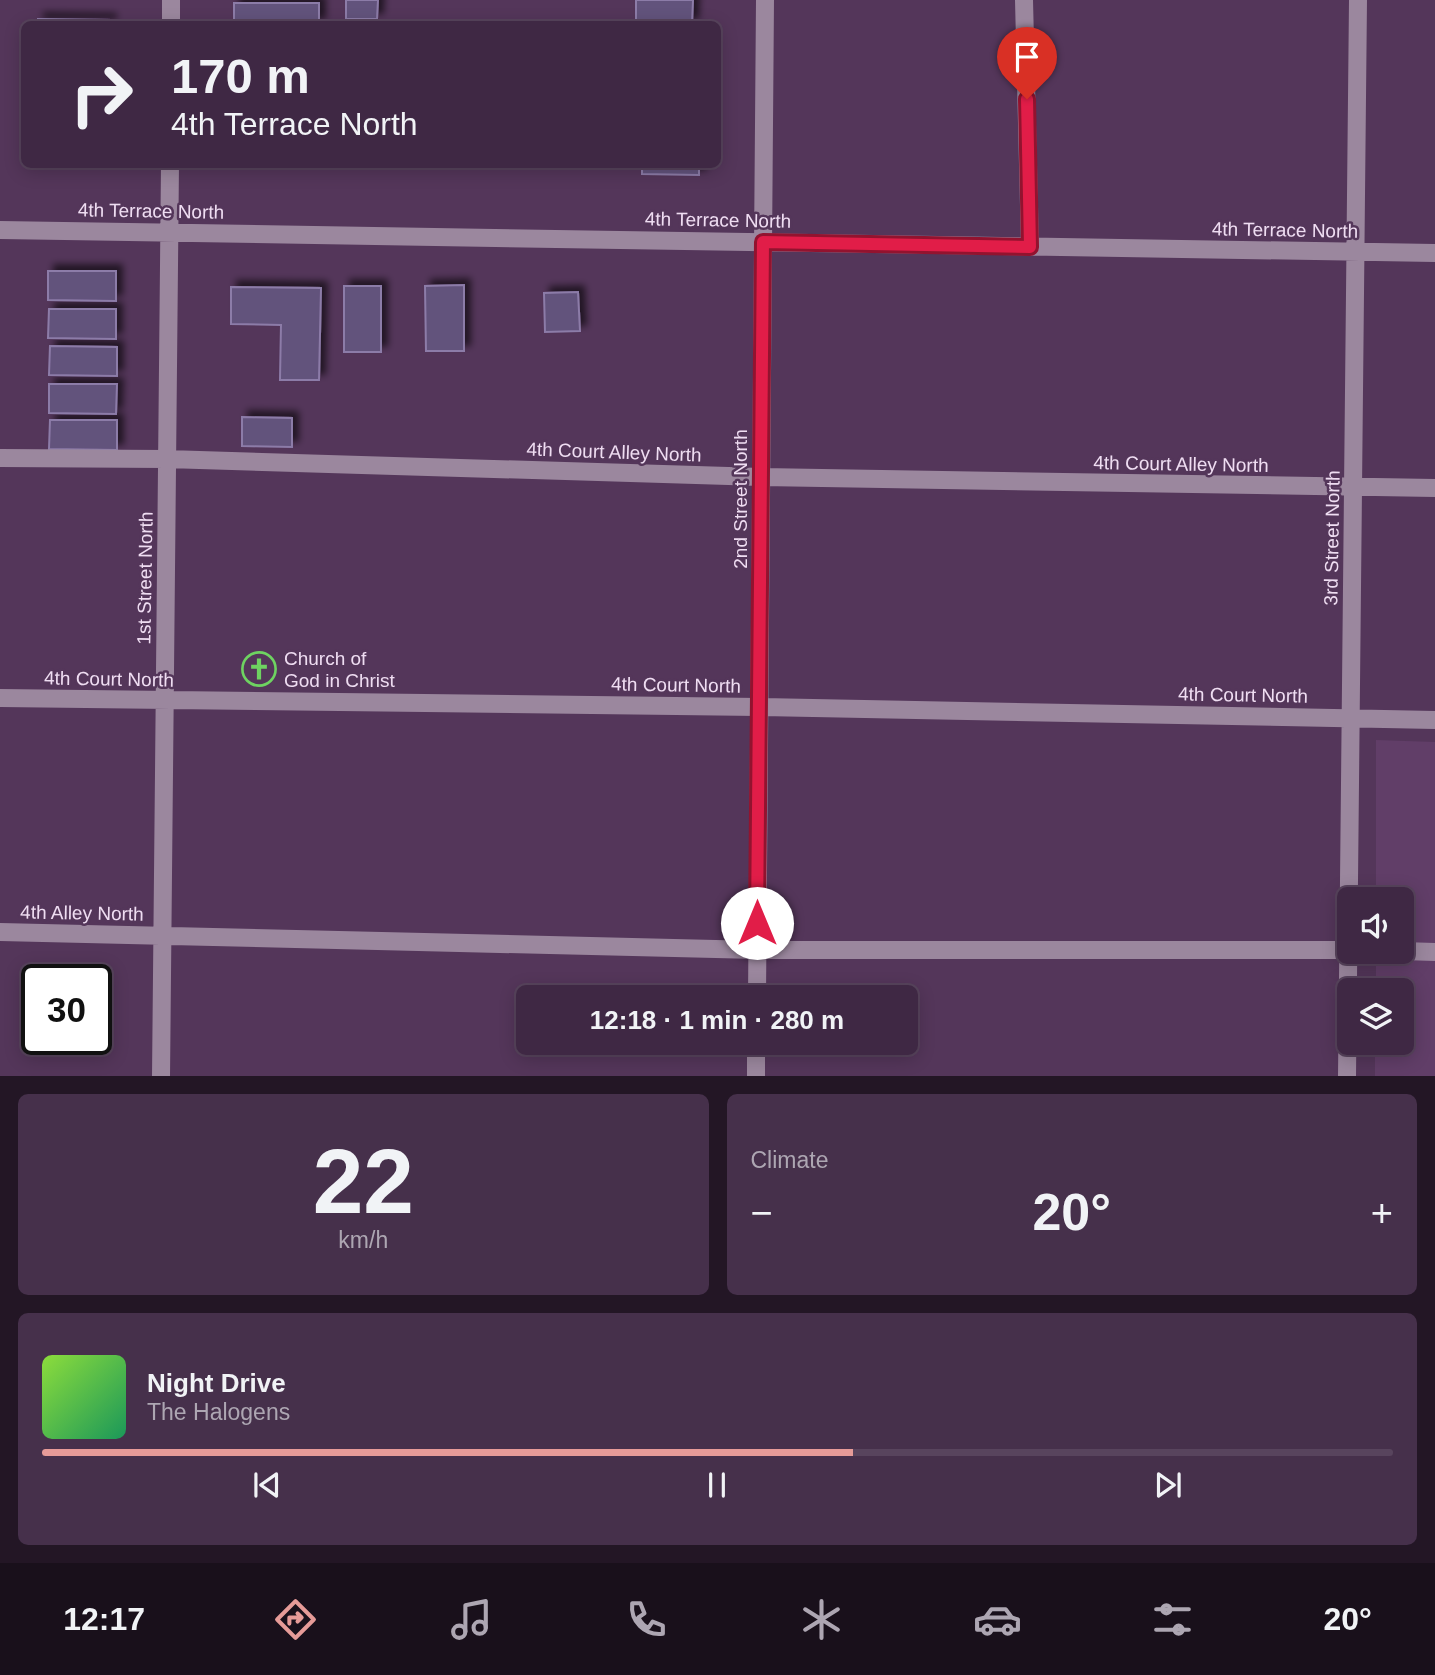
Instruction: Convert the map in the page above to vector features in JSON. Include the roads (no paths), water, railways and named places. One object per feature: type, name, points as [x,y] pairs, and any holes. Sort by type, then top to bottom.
[{"type":"street","points":[[171,0],[171,21]]},
{"type":"street","name":"2nd Street North","points":[[757,985],[765,0]]},
{"type":"street","points":[[1024,0],[1030,247]]},
{"type":"street","name":"3rd Street North","points":[[1350,887],[1358,0]]},
{"type":"street","name":"1st Street North","points":[[161,1076],[170,168]]},
{"type":"street","name":"4th Terrace North","points":[[0,229],[1435,253]]},
{"type":"street","name":"4th Court Alley North","points":[[0,458],[167,460],[761,477],[1435,488]]},
{"type":"street","name":"4th Court North","points":[[0,698],[759,707],[1435,720]]},
{"type":"street","name":"4th Alley North","points":[[0,932],[757,950],[1337,950]]},
{"type":"street","points":[[1414,951],[1435,952]]},
{"type":"street","name":"3rd Street North","points":[[1348,1076],[1349,964]]},
{"type":"street","points":[[756,1055],[756,1076]]},
{"type":"place","name":"Church of God in Christ","points":[[259,669]]}]
